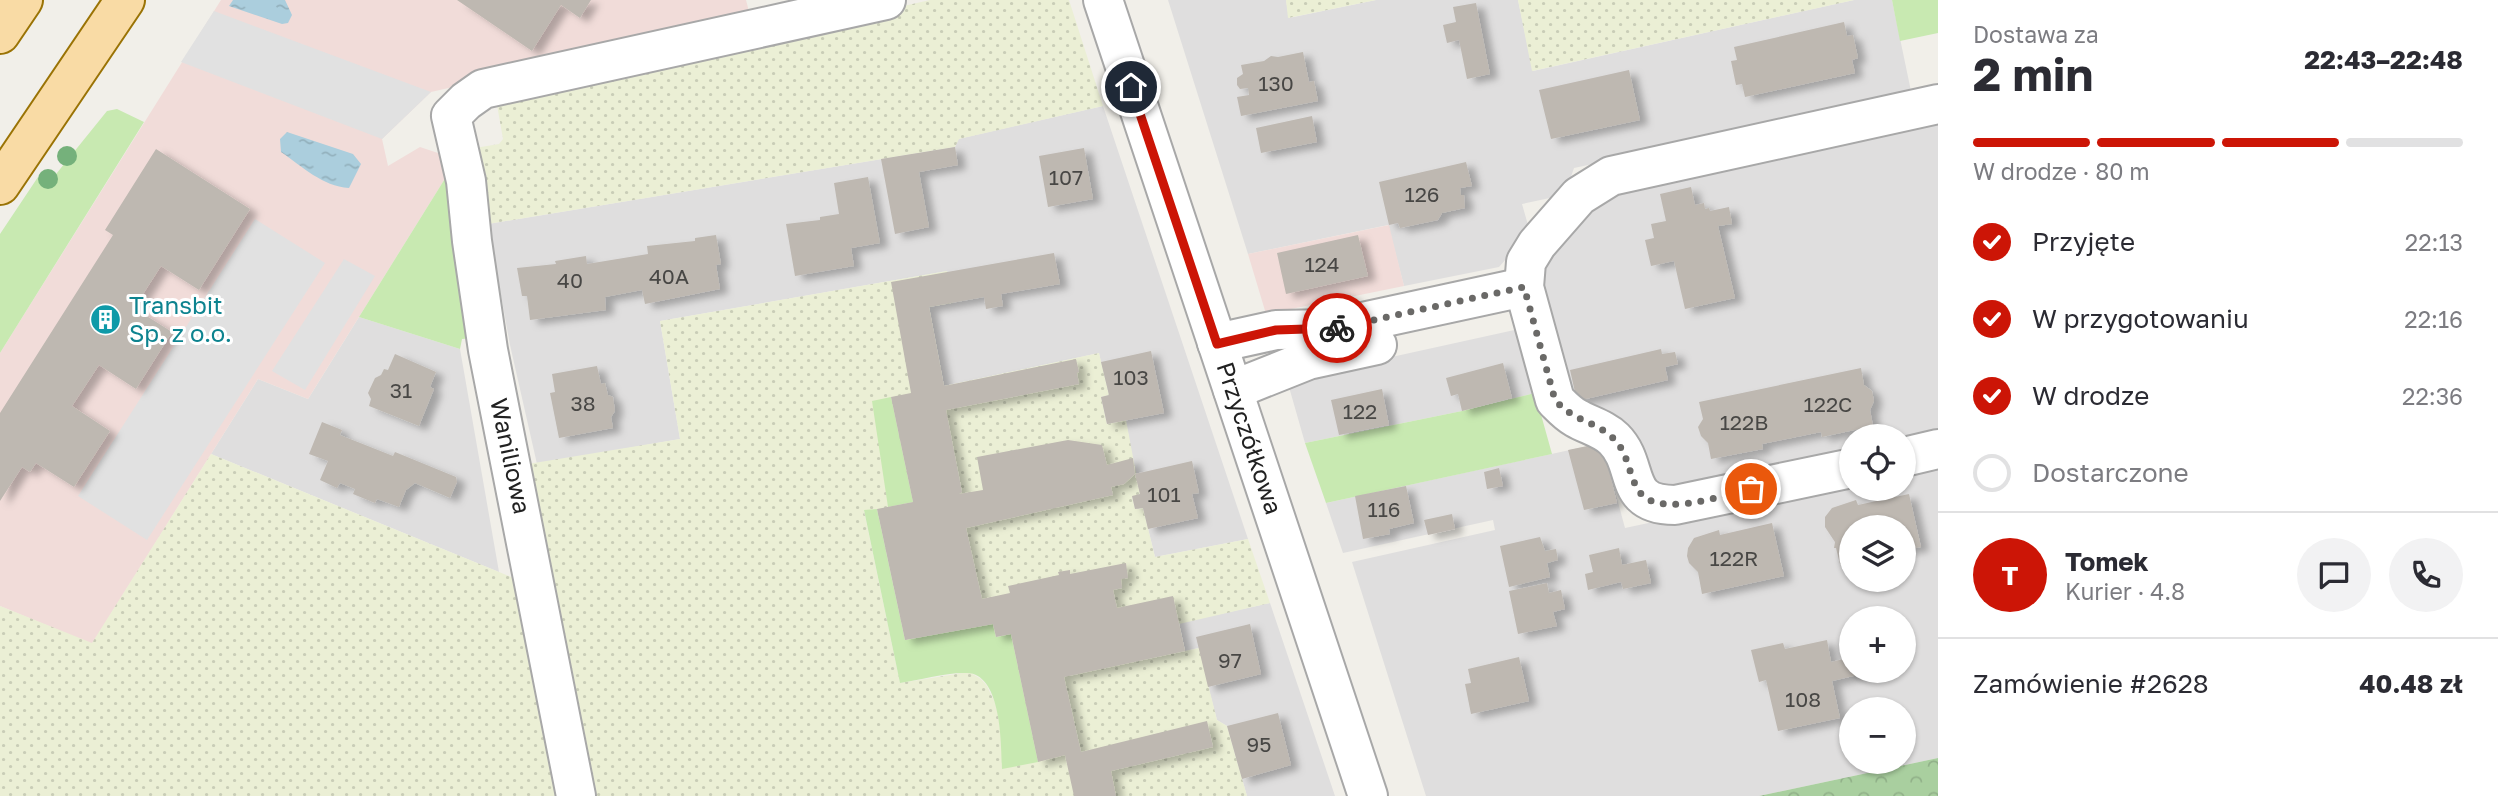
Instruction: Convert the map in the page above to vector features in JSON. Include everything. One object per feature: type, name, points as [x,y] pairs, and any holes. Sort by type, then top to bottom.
[{"type":"main road","points":[[0,34],[23,0]]},
{"type":"main road","points":[[0,185],[125,0]]},
{"type":"street","name":"Waniliowa","points":[[576,796],[488,350],[481,239],[451,116],[483,89],[886,0]]},
{"type":"street","name":"Przyczółkowa","points":[[1103,0],[1368,796]]},
{"type":"street","points":[[1839,471],[1675,505],[1659,505],[1649,500],[1637,489],[1624,452],[1614,438],[1566,412],[1555,400],[1528,300],[1526,262],[1537,244],[1579,196],[1611,176],[1938,104]]},
{"type":"street","points":[[1217,344],[1276,330],[1330,329],[1528,300]]},
{"type":"street","points":[[1233,390],[1308,360],[1528,300]]},
{"type":"street","points":[[1916,454],[1938,449]]},
{"type":"shaded area","points":[[221,0],[746,0],[751,19],[431,92],[382,139],[388,166],[420,147],[441,154],[446,177],[308,399],[258,379],[92,644],[0,606],[0,353]]},
{"type":"shaded area","points":[[1168,0],[1286,0],[1289,18],[1376,0],[1518,0],[1533,71],[1854,0],[1892,0],[1912,96],[1574,168],[1568,185],[1559,196],[1522,204],[1530,232],[1499,267],[1404,286],[1388,225],[1248,254]]},
{"type":"shaded area","points":[[214,11],[431,92],[382,139],[181,62]]},
{"type":"shaded area","points":[[1103,106],[1248,539],[1155,557],[1143,508],[1135,509],[1132,496],[1135,474],[1126,421],[1107,424],[1101,397],[1108,395],[1099,353],[944,386],[929,307],[953,302],[947,271],[660,321],[680,439],[537,464],[510,345],[488,224],[955,147],[958,139]]},
{"type":"shaded area","points":[[1938,115],[1938,436],[1916,441],[1916,424],[1839,424],[1839,457],[1667,493],[1566,398],[1536,259],[1607,186]]},
{"type":"shaded area","points":[[255,219],[325,263],[147,540],[78,496]]},
{"type":"shaded area","points":[[1389,225],[1404,286],[1266,314],[1248,254]]},
{"type":"shaded area","points":[[344,259],[375,276],[305,390],[272,371]]},
{"type":"shaded area","points":[[359,317],[460,349],[499,572],[211,454],[258,379],[308,399]]},
{"type":"shaded area","points":[[1519,329],[1535,393],[1305,443],[1287,380]]},
{"type":"shaded area","points":[[1602,443],[1625,528],[1839,483],[1839,501],[1916,501],[1916,466],[1938,461],[1938,758],[1916,763],[1916,697],[1839,697],[1839,774],[1863,774],[1759,796],[1426,796],[1352,562],[1495,530],[1493,520],[1343,553],[1326,503]]},
{"type":"shaded area","points":[[1270,603],[1335,796],[1247,796],[1227,726],[1217,720],[1198,648],[1185,651],[1179,623]]},
{"type":"green space","points":[[930,0],[1069,0],[1103,106],[959,139],[955,147],[488,224],[475,148],[499,144],[503,139],[496,99]]},
{"type":"green space","points":[[1286,0],[1376,0],[1288,18]]},
{"type":"green space","points":[[1518,0],[1854,0],[1532,71]]},
{"type":"green space","points":[[1892,0],[1938,0],[1938,33],[1900,41]]},
{"type":"green space","points":[[117,109],[144,122],[0,353],[0,234],[38,177],[48,184],[107,111]]},
{"type":"green space","points":[[446,177],[473,338],[462,339],[460,349],[359,317]]},
{"type":"green space","points":[[947,271],[953,303],[929,307],[944,386],[1099,353],[1109,395],[1101,397],[1107,424],[1126,420],[1140,494],[1132,497],[1135,509],[1143,508],[1155,557],[1248,539],[1270,603],[1179,624],[1185,651],[1199,648],[1217,720],[1227,726],[1247,796],[591,796],[528,464],[680,439],[660,321]],"holes":[[[877,509],[905,640],[993,624],[996,637],[1011,634],[1016,660],[1000,730],[997,707],[987,686],[969,672],[900,683],[864,511]]]},
{"type":"green space","points":[[1535,393],[1552,454],[1326,503],[1305,443]]},
{"type":"green space","points":[[891,397],[913,502],[888,507],[872,401]]},
{"type":"green space","points":[[211,454],[521,581],[561,796],[0,796],[0,606],[92,643]]},
{"type":"green space","points":[[877,509],[905,640],[993,624],[996,637],[1011,634],[1038,762],[1002,769],[997,712],[987,685],[979,676],[959,673],[900,683],[864,510]]},
{"type":"green space","points":[[1938,758],[1938,796],[1759,796],[1863,774],[1916,774],[1916,763]]},
{"type":"water","points":[[233,0],[285,0],[292,15],[288,23],[282,24],[229,6]]},
{"type":"water","points":[[287,132],[353,154],[361,164],[349,188],[321,180],[281,152],[280,139]]},
{"type":"building","points":[[457,0],[591,0],[580,18],[561,5],[532,51]]},
{"type":"building","points":[[1476,3],[1490,74],[1467,79],[1459,40],[1447,43],[1443,25],[1456,22],[1453,7]]},
{"type":"building","points":[[1844,22],[1847,36],[1853,35],[1858,58],[1852,60],[1855,73],[1745,97],[1742,84],[1736,85],[1731,61],[1737,60],[1734,47]]},
{"type":"building","points":[[1303,52],[1309,82],[1314,81],[1318,101],[1241,116],[1237,97],[1249,95],[1248,88],[1240,89],[1237,85],[1237,78],[1243,74],[1241,65],[1264,61],[1271,56]]},
{"type":"building","points":[[1629,70],[1640,120],[1551,139],[1539,90]]},
{"type":"building","points":[[1312,116],[1317,142],[1261,153],[1256,128]]},
{"type":"building","points":[[955,147],[958,165],[919,172],[929,227],[895,234],[881,159]]},
{"type":"building","points":[[1084,148],[1093,199],[1048,207],[1039,156]]},
{"type":"building","name":"Transbit Sp. z o.o.","points":[[156,149],[250,209],[199,290],[161,266],[134,308],[172,332],[136,389],[99,365],[72,406],[110,431],[74,487],[36,463],[30,472],[22,467],[0,501],[0,413],[113,235],[105,230]]},
{"type":"building","points":[[1466,162],[1472,186],[1460,188],[1461,195],[1464,195],[1465,208],[1442,213],[1438,220],[1400,228],[1398,223],[1389,225],[1379,182]]},
{"type":"building","points":[[868,177],[880,243],[851,248],[854,266],[795,276],[786,224],[820,220],[820,217],[839,214],[834,183]]},
{"type":"building","points":[[1691,187],[1695,205],[1704,203],[1705,209],[1709,208],[1710,211],[1729,207],[1732,224],[1718,226],[1735,298],[1685,309],[1674,261],[1651,266],[1645,240],[1654,238],[1651,224],[1666,221],[1660,194]]},
{"type":"building","points":[[716,235],[721,264],[716,265],[720,289],[645,304],[642,290],[605,297],[606,310],[530,320],[527,296],[522,296],[517,268],[556,264],[555,261],[586,256],[587,264],[648,254],[647,246],[695,241],[695,238]]},
{"type":"building","points":[[1358,235],[1368,276],[1286,294],[1277,253]]},
{"type":"building","points":[[1054,253],[1060,284],[1001,294],[1003,306],[986,309],[984,297],[929,307],[944,386],[1076,359],[1079,372],[1079,384],[946,410],[962,492],[959,494],[983,490],[977,457],[1068,440],[1102,445],[1107,465],[1133,458],[1135,474],[1124,484],[1111,487],[1113,495],[966,528],[982,599],[1010,593],[1008,586],[1059,575],[1058,572],[1070,570],[1070,574],[1126,563],[1128,578],[1121,579],[1122,588],[1113,590],[1117,608],[1173,596],[1185,651],[1064,677],[1081,752],[1207,721],[1213,747],[1111,771],[1116,796],[1074,796],[1065,755],[1038,762],[1011,634],[996,637],[993,624],[905,640],[877,509],[913,502],[891,397],[911,393],[891,282]]},
{"type":"building","points":[[1661,349],[1662,354],[1675,352],[1678,364],[1665,367],[1668,380],[1577,401],[1570,370]]},
{"type":"building","points":[[1151,351],[1164,413],[1107,424],[1101,397],[1109,395],[1101,362]]},
{"type":"building","points":[[395,354],[436,372],[430,387],[434,389],[419,426],[369,406],[371,399],[368,393],[375,378],[381,375],[384,369],[388,370]]},
{"type":"building","points":[[1503,363],[1512,398],[1462,411],[1458,394],[1451,396],[1446,378]]},
{"type":"building","points":[[597,366],[601,384],[605,383],[608,395],[613,397],[613,428],[559,438],[550,393],[555,392],[552,374]]},
{"type":"building","points":[[1861,368],[1864,385],[1872,391],[1874,401],[1870,410],[1873,424],[1839,424],[1839,433],[1822,437],[1821,432],[1762,444],[1763,449],[1711,459],[1708,443],[1701,436],[1698,427],[1703,419],[1699,402]]},
{"type":"building","points":[[1382,389],[1389,425],[1339,435],[1331,400]]},
{"type":"building","points":[[322,422],[342,430],[340,435],[393,456],[395,452],[456,477],[457,482],[450,498],[415,483],[406,490],[399,507],[377,499],[375,503],[353,494],[355,489],[340,483],[337,488],[320,480],[328,461],[309,454]]},
{"type":"building","points":[[1602,443],[1617,503],[1584,510],[1568,450]]},
{"type":"building","points":[[1192,461],[1199,493],[1192,494],[1198,518],[1148,529],[1143,508],[1135,509],[1132,496],[1140,494],[1135,474]]},
{"type":"building","points":[[1499,468],[1503,486],[1487,489],[1484,472]]},
{"type":"building","points":[[1406,486],[1414,523],[1389,529],[1390,534],[1363,539],[1355,496]]},
{"type":"building","points":[[1853,501],[1856,501],[1858,505],[1877,501],[1911,501],[1914,515],[1839,515],[1839,560],[1834,548],[1835,542],[1825,527],[1825,517],[1832,508]]},
{"type":"building","points":[[1452,514],[1455,529],[1428,535],[1424,520]]},
{"type":"building","points":[[1772,523],[1784,576],[1702,594],[1698,572],[1689,563],[1687,556],[1694,538],[1719,530],[1720,535]]},
{"type":"building","points":[[1916,525],[1921,547],[1916,548]]},
{"type":"building","points":[[1540,537],[1545,551],[1556,549],[1558,560],[1547,563],[1550,577],[1509,587],[1500,546]]},
{"type":"building","points":[[1619,548],[1622,565],[1646,560],[1651,583],[1623,589],[1621,582],[1588,590],[1585,574],[1593,572],[1589,555]]},
{"type":"building","points":[[1547,583],[1549,593],[1561,590],[1565,609],[1553,612],[1557,626],[1518,634],[1509,591]]},
{"type":"building","points":[[1250,624],[1261,674],[1208,687],[1196,637]]},
{"type":"building","points":[[1827,640],[1831,662],[1839,660],[1839,679],[1832,681],[1839,718],[1778,731],[1766,680],[1759,682],[1751,650],[1783,643],[1785,649]]},
{"type":"building","points":[[1519,657],[1529,701],[1471,714],[1465,684],[1471,683],[1468,669]]},
{"type":"building","points":[[1278,713],[1291,765],[1242,779],[1227,726]]},
{"type":"way so far","points":[[1337,328],[1524,287],[1555,400],[1566,412],[1614,438],[1624,452],[1637,489],[1649,500],[1659,505],[1675,505],[1751,489]]},
{"type":"place","name":"Transbit Sp. z o.o.","points":[[106,320]]},
{"type":"route","points":[[1131,87],[1217,344],[1276,330],[1337,328]]}]
